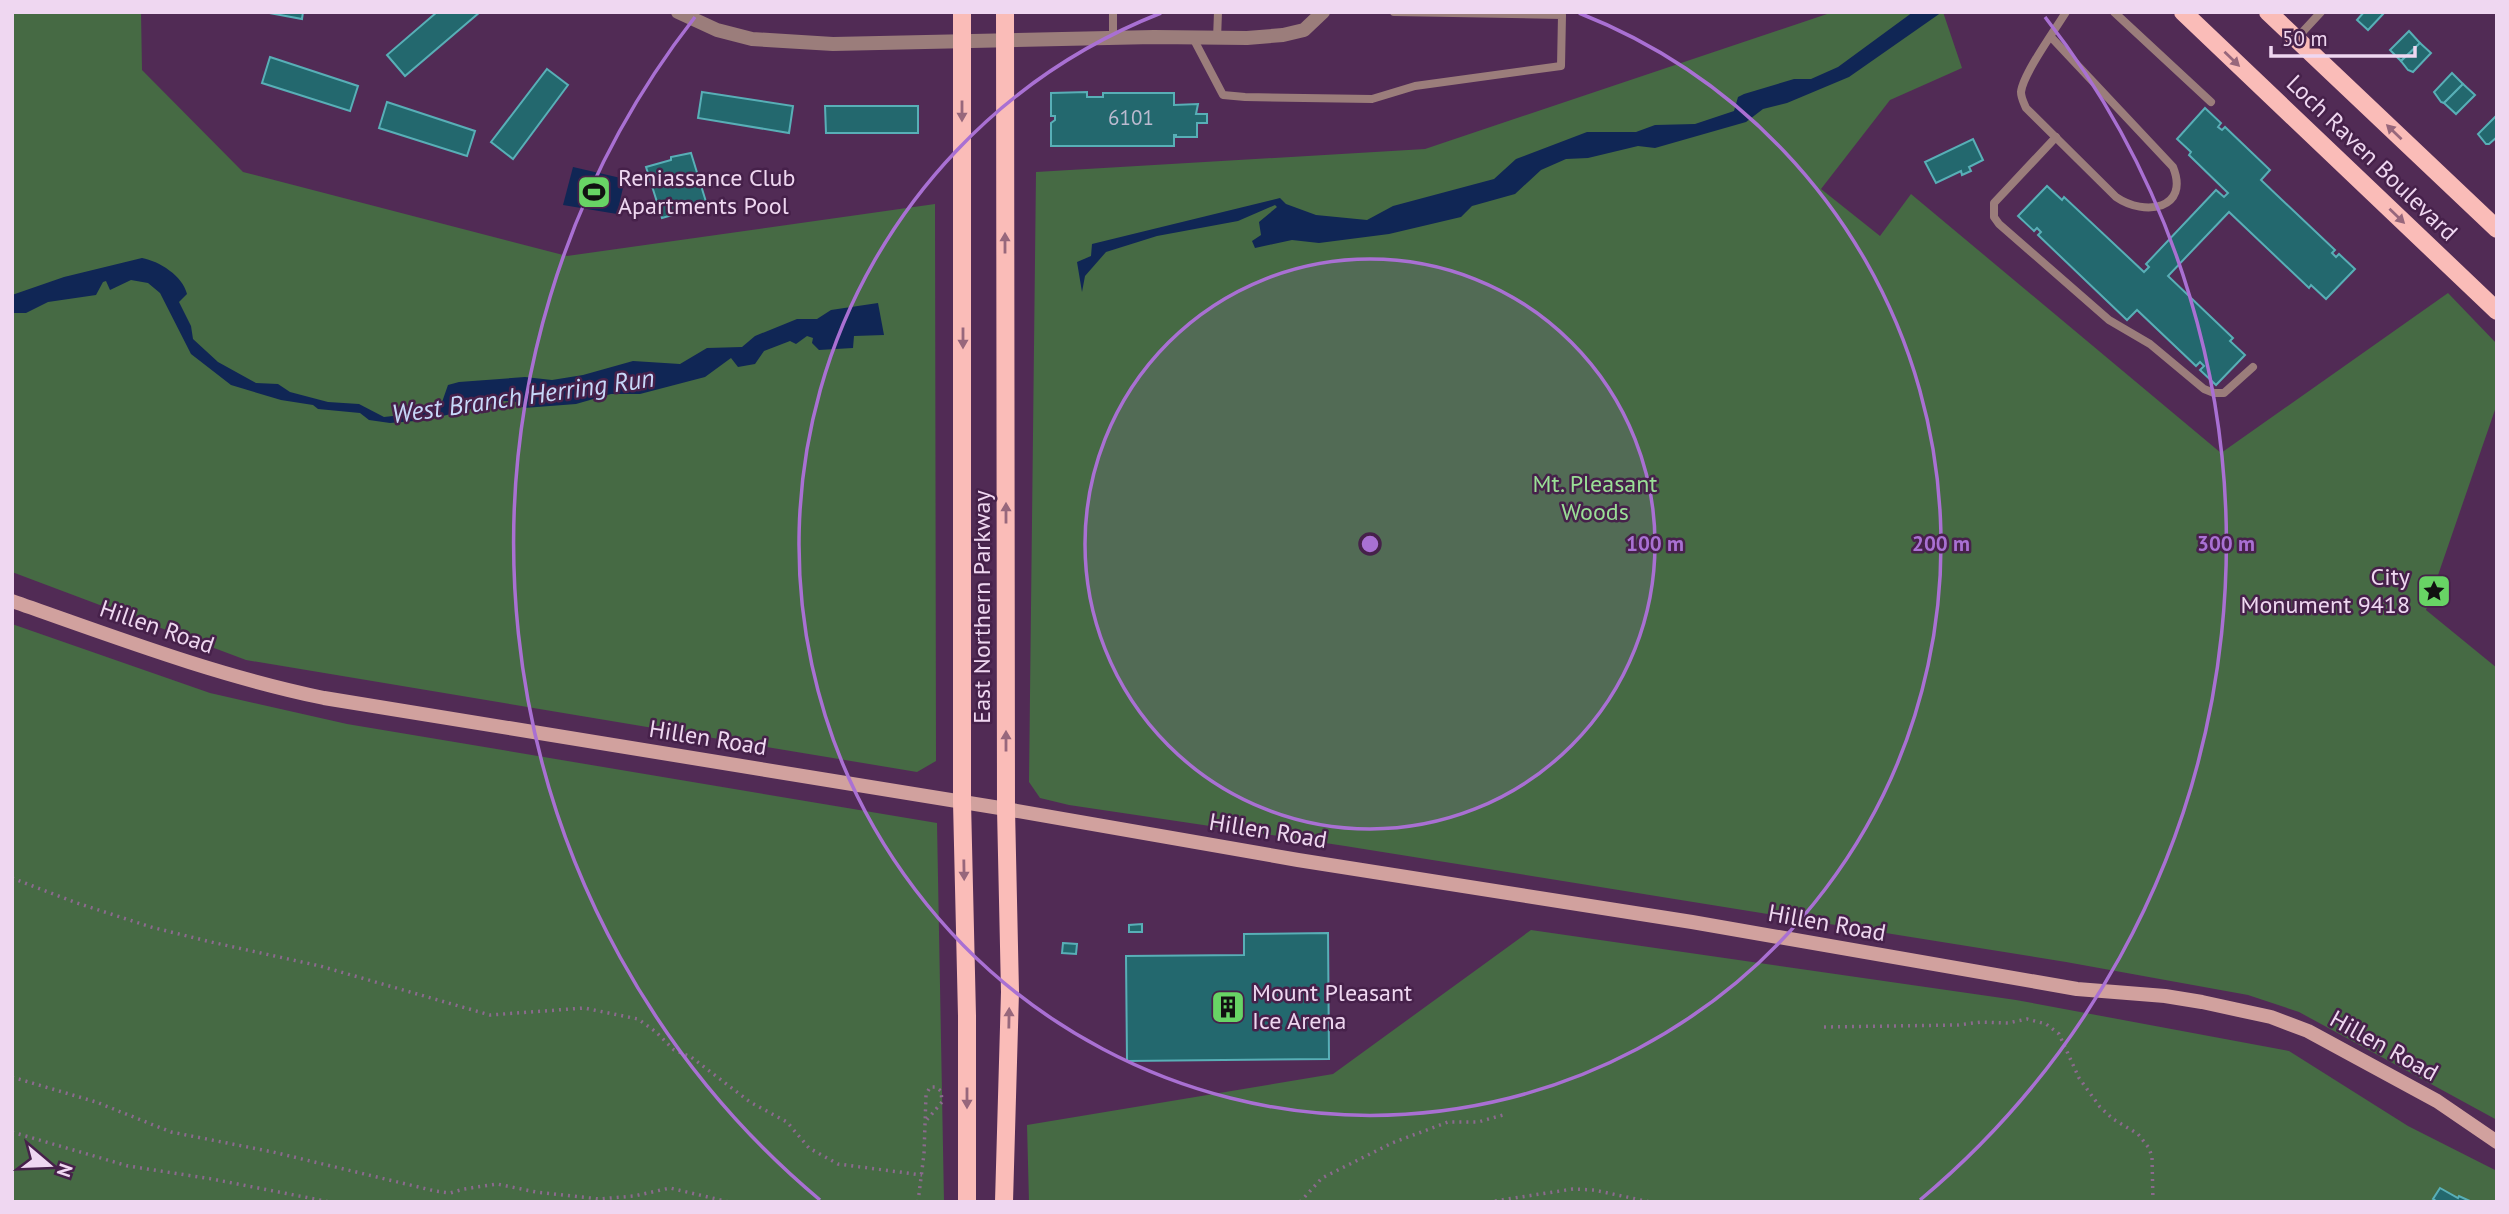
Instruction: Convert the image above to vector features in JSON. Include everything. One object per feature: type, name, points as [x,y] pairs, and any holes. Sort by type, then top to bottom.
[{"type":"main road","name":"East Northern Parkway","points":[[962,12],[962,802],[967,1016],[967,1202]]},
{"type":"main road","name":"East Northern Parkway","points":[[1004,1202],[1010,992],[1006,809],[1005,12]]},
{"type":"main road","name":"Loch Raven Boulevard","points":[[2183,12],[2497,310]]},
{"type":"main road","name":"Loch Raven Boulevard","points":[[2268,12],[2497,229]]},
{"type":"street","points":[[678,12],[717,30],[752,39],[780,42],[962,43],[1113,38],[1217,39],[1283,35],[1304,30],[1319,17]]},
{"type":"street","name":"Hillen Road","points":[[12,601],[147,648],[282,689],[1692,922],[2077,989],[2165,996],[2254,1013],[2292,1023],[2337,1045],[2437,1101],[2497,1142]]},
{"type":"lane","points":[[1113,12],[1113,38]]},
{"type":"lane","points":[[1217,39],[1218,12]]},
{"type":"lane","points":[[1193,38],[1223,95],[1245,97],[1372,99],[1415,86],[1561,66],[1563,15],[1394,12]]},
{"type":"lane","points":[[2051,37],[2166,157],[2178,179],[2175,191],[2159,208],[2139,208],[2116,197],[2026,108],[2021,94],[2024,80],[2066,12]]},
{"type":"lane","points":[[2113,12],[2211,102]]},
{"type":"lane","points":[[2296,39],[2320,12]]},
{"type":"lane","points":[[2056,137],[1994,203],[1992,209],[1998,223],[2109,320],[2150,344],[2204,389],[2224,393],[2253,367]]},
{"type":"path","points":[[12,878],[151,927],[320,966],[489,1015],[584,1008],[638,1019],[674,1050],[691,1057],[750,1102],[787,1122],[796,1129],[809,1148],[823,1157],[838,1164],[922,1175]]},
{"type":"path","points":[[1824,1027],[1958,1025],[2008,1023],[2026,1019],[2046,1024],[2059,1034],[2082,1084],[2100,1107],[2138,1134],[2149,1148],[2152,1157],[2153,1202]]},
{"type":"path","points":[[12,1077],[96,1102],[171,1132],[286,1155],[435,1191],[450,1193],[497,1184],[599,1199],[634,1196],[670,1188],[729,1202]]},
{"type":"path","points":[[918,1202],[927,1092],[930,1087],[936,1087],[941,1091],[942,1102],[925,1122]]},
{"type":"path","points":[[1300,1202],[1322,1178],[1392,1143],[1448,1122],[1478,1122],[1503,1115]]},
{"type":"path","points":[[12,1132],[128,1166],[330,1202]]},
{"type":"path","points":[[1488,1202],[1573,1189],[1594,1190],[1650,1202]]},
{"type":"green space","points":[[12,12],[141,12],[142,70],[243,172],[567,256],[935,204],[936,761],[917,772],[246,660],[12,572]]},
{"type":"green space","name":"Mt. Pleasant Woods","points":[[1833,12],[1943,12],[1962,68],[1890,100],[1821,189],[1880,236],[1911,194],[2221,453],[2448,293],[2497,344],[2497,404],[2426,610],[2497,668],[2497,1120],[2299,1012],[2248,995],[2066,962],[1345,846],[1069,805],[1040,798],[1029,782],[1036,172],[1425,149]]},
{"type":"green space","points":[[12,624],[210,693],[347,724],[937,823],[944,1202],[12,1202]]},
{"type":"green space","points":[[1531,930],[2016,1000],[2289,1051],[2408,1126],[2497,1171],[2497,1202],[1029,1202],[1027,1125],[1333,1074]]},
{"type":"water","points":[[1913,12],[1942,12],[1849,77],[1787,103],[1763,109],[1746,122],[1655,148],[1638,146],[1588,158],[1566,159],[1541,170],[1515,194],[1472,206],[1461,217],[1389,234],[1319,243],[1292,240],[1255,248],[1252,241],[1261,235],[1259,222],[1277,207],[1275,205],[1238,221],[1157,236],[1106,252],[1085,276],[1082,292],[1077,262],[1091,256],[1092,244],[1280,198],[1286,204],[1316,215],[1367,220],[1393,206],[1494,179],[1516,159],[1587,132],[1636,132],[1655,125],[1695,124],[1734,111],[1738,97],[1744,94],[1794,79],[1811,79],[1838,67]]},
{"type":"water","name":"Reniassance Club Apartments Pool","points":[[573,167],[625,179],[617,214],[563,205]]},
{"type":"water","name":"West Branch Herring Run","points":[[142,258],[163,266],[181,281],[187,294],[179,302],[191,326],[193,339],[218,362],[256,383],[278,384],[290,392],[328,402],[359,404],[384,417],[411,414],[441,405],[448,385],[459,382],[525,377],[552,380],[583,375],[633,361],[680,364],[707,348],[742,347],[755,336],[797,319],[817,319],[831,310],[878,303],[884,335],[854,336],[853,348],[819,350],[812,343],[813,338],[807,336],[796,344],[790,341],[764,351],[755,364],[738,367],[731,358],[705,377],[640,394],[611,394],[576,404],[524,408],[514,401],[502,401],[427,420],[390,423],[369,420],[360,413],[318,409],[313,405],[281,400],[231,385],[191,354],[160,293],[148,283],[131,280],[110,290],[106,281],[96,295],[48,302],[26,313],[12,313],[12,295],[64,277]]},
{"type":"building","points":[[264,12],[303,12],[302,19]]},
{"type":"building","points":[[437,12],[480,12],[405,76],[387,55]]},
{"type":"building","points":[[2364,12],[2385,12],[2368,30],[2357,20]]},
{"type":"building","points":[[2409,31],[2420,43],[2401,61],[2390,50]]},
{"type":"building","points":[[2420,43],[2431,53],[2413,72],[2401,61]]},
{"type":"building","points":[[270,57],[358,86],[350,111],[262,83]]},
{"type":"building","points":[[547,69],[568,85],[513,159],[491,142]]},
{"type":"building","points":[[2452,73],[2463,84],[2444,103],[2434,92]]},
{"type":"building","points":[[2463,84],[2475,95],[2456,114],[2444,103]]},
{"type":"building","points":[[702,92],[793,106],[789,133],[698,118]]},
{"type":"building","points":[[1087,92],[1087,97],[1103,97],[1103,93],[1174,93],[1174,105],[1198,104],[1196,114],[1207,114],[1207,123],[1197,123],[1197,137],[1174,135],[1174,146],[1051,146],[1051,123],[1055,116],[1051,116],[1051,93]]},
{"type":"building","points":[[387,102],[475,131],[467,156],[379,128]]},
{"type":"building","points":[[825,106],[918,106],[918,133],[826,133]]},
{"type":"building","points":[[2205,108],[2221,123],[2218,127],[2222,130],[2225,127],[2270,170],[2261,180],[2335,250],[2332,253],[2336,257],[2339,254],[2355,269],[2326,299],[2311,285],[2309,288],[2229,212],[2168,276],[2233,338],[2230,341],[2245,355],[2216,385],[2200,370],[2204,366],[2200,362],[2196,366],[2137,310],[2127,320],[2038,235],[2041,232],[2037,228],[2034,231],[2018,216],[2047,186],[2062,200],[2064,197],[2144,272],[2149,267],[2146,264],[2216,190],[2224,197],[2228,193],[2189,155],[2191,152],[2177,139]]},
{"type":"building","points":[[2497,115],[2497,137],[2486,144],[2478,134]]},
{"type":"building","points":[[1973,139],[1983,160],[1969,167],[1971,171],[1962,175],[1961,171],[1936,183],[1925,162]]},
{"type":"building","points":[[691,153],[707,205],[662,218],[646,167],[671,160],[671,157]]},
{"type":"building","points":[[1142,924],[1142,932],[1129,932],[1129,925]]},
{"type":"building","name":"Mount Pleasant Ice Arena","points":[[1328,933],[1329,1059],[1127,1061],[1126,956],[1244,955],[1244,934]]},
{"type":"building","points":[[1063,943],[1077,944],[1076,954],[1062,953]]},
{"type":"building","points":[[2440,1188],[2472,1202],[2438,1202],[2433,1199]]},
{"type":"place","name":"Reniassance Club Apartments Pool","points":[[594,192]]},
{"type":"place","name":"City Monument 9418","points":[[2434,591]]},
{"type":"place","name":"Mount Pleasant Ice Arena","points":[[1228,1007]]}]
